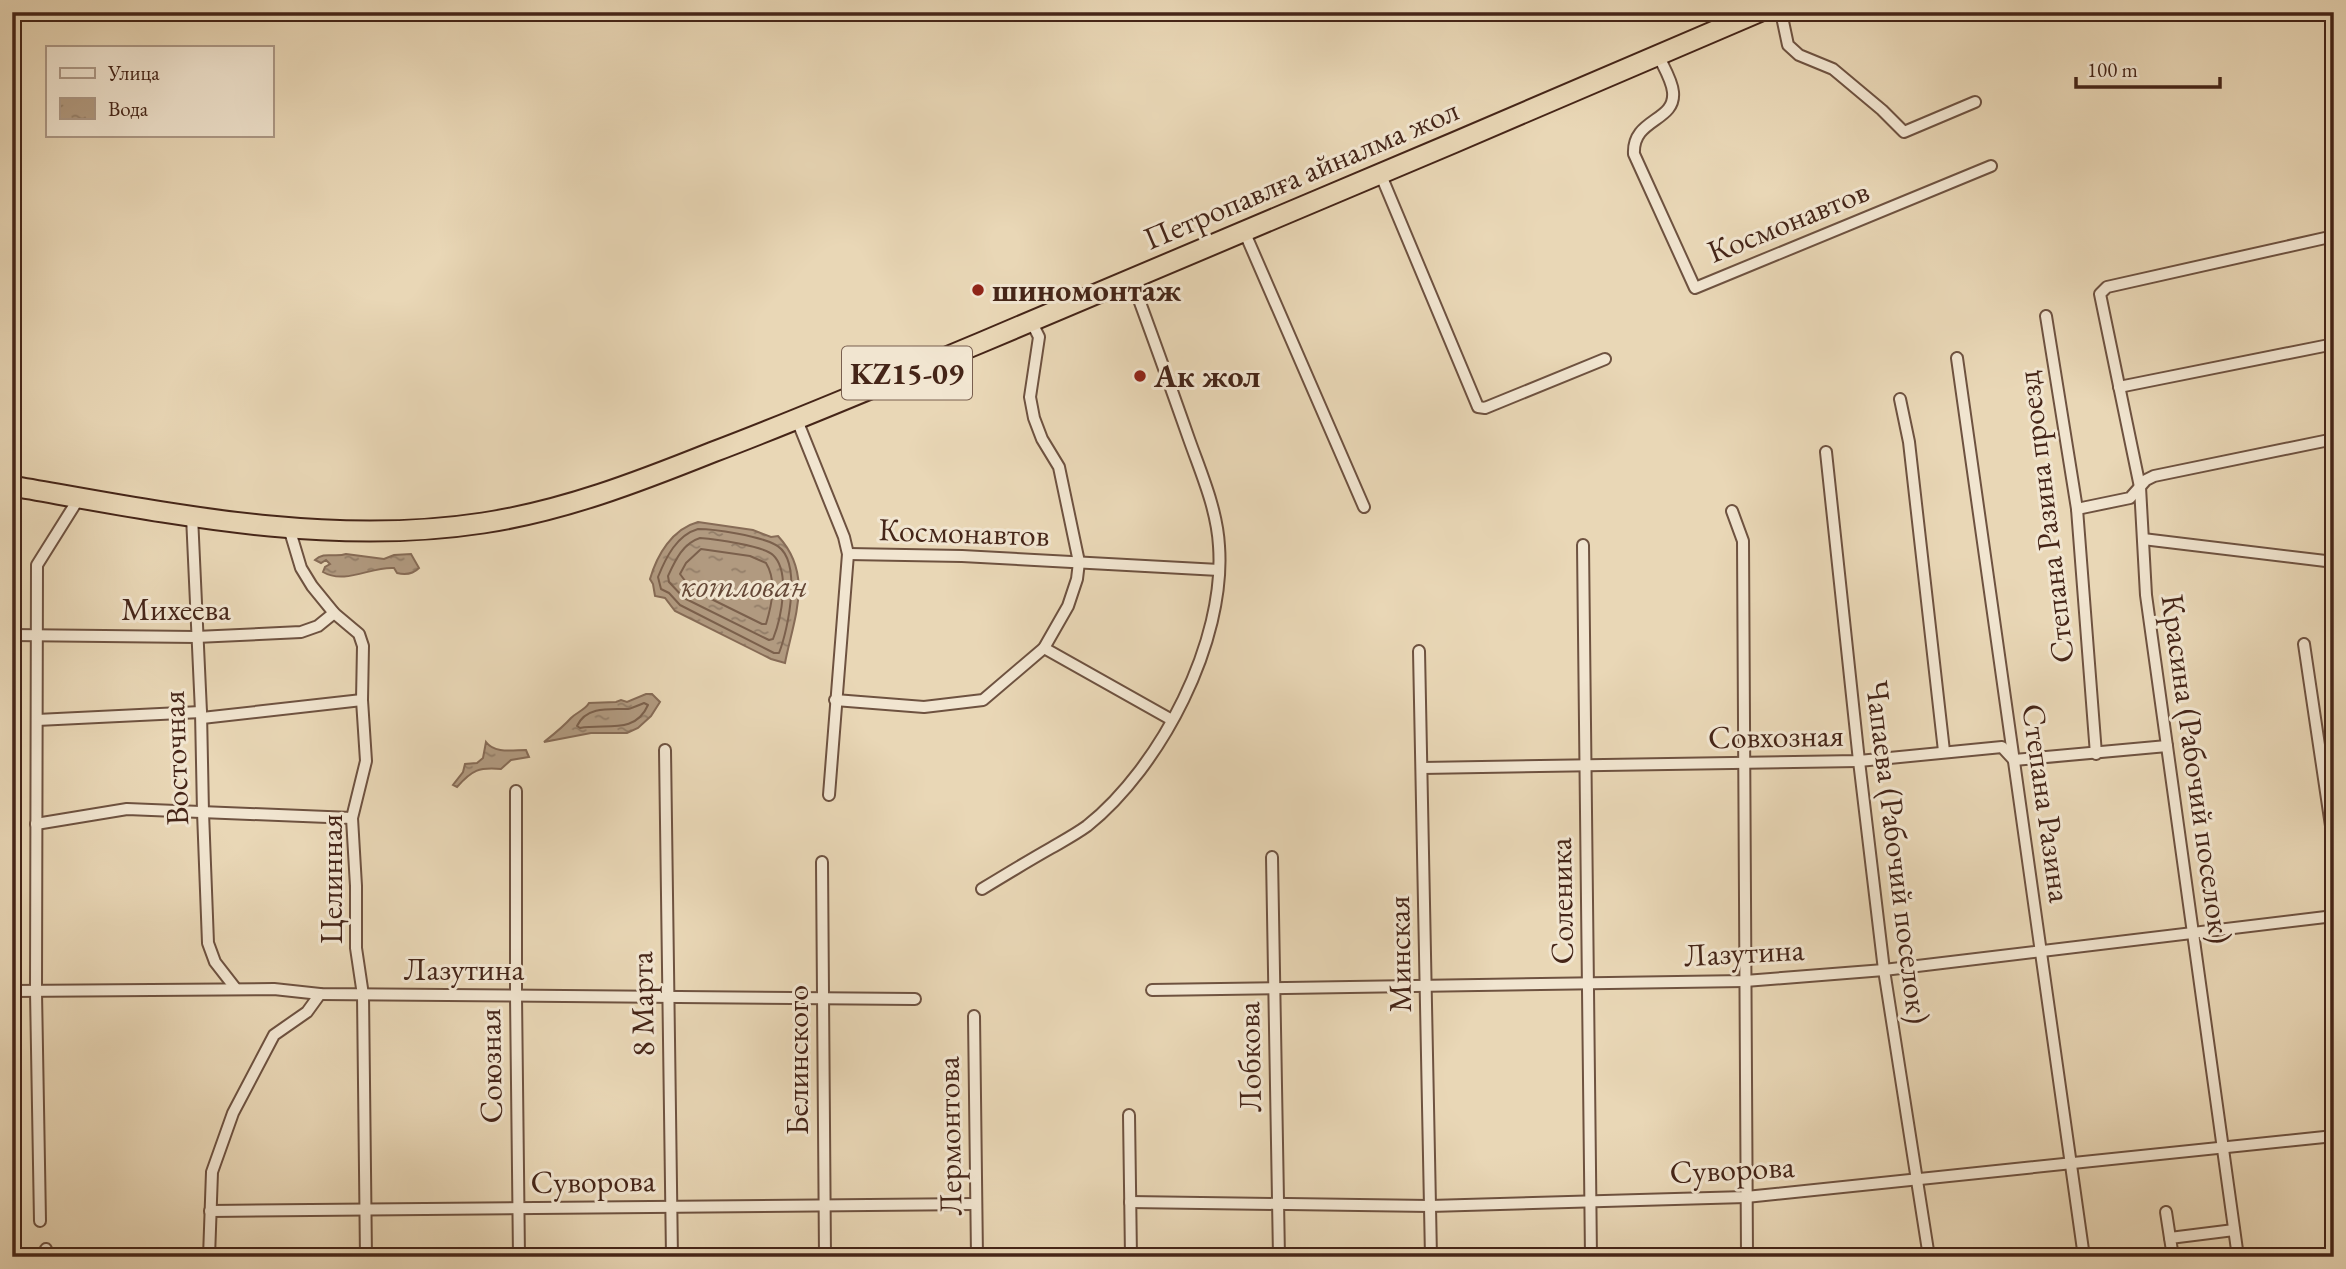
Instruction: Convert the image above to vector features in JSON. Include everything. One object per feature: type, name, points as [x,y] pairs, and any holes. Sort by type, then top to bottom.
[{"type":"highway","name":"Петропавлға айналма жол","points":[[12,486],[192,516],[289,528],[419,530],[483,523],[543,511],[619,488],[797,420],[1759,12]]},
{"type":"street","points":[[1781,12],[1788,45],[1799,55],[1833,69],[1904,132],[1975,102]]},
{"type":"street","name":"Космонавтов","points":[[1658,55],[1672,85],[1672,103],[1669,109],[1643,128],[1635,140],[1634,154],[1695,288],[1991,166]]},
{"type":"street","points":[[1380,173],[1478,407],[1485,408],[1605,359]]},
{"type":"street","points":[[1244,230],[1364,507]]},
{"type":"street","name":"Красина (Рабочий поселок)","points":[[2238,1257],[2146,595],[2140,486],[2100,297],[2101,291],[2107,287],[2334,236]]},
{"type":"street","points":[[982,889],[1086,827],[1114,801],[1150,758],[1172,720],[1208,640],[1217,605],[1219,546],[1216,521],[1131,278]]},
{"type":"street","name":"Степана Разина проезд","points":[[2046,316],[2077,509],[2096,754]]},
{"type":"street","name":"Космонавтов","points":[[835,700],[924,708],[983,700],[1044,648],[1074,593],[1079,562],[1059,467],[1042,439],[1030,397],[1039,347],[1039,337],[1031,321]]},
{"type":"street","points":[[2119,387],[2334,344]]},
{"type":"street","name":"Степана Разина","points":[[1957,358],[2084,1257]]},
{"type":"street","points":[[1900,399],[1909,442],[1944,751]]},
{"type":"street","points":[[797,420],[844,537],[848,554],[829,795]]},
{"type":"street","points":[[2077,509],[2130,498],[2154,476],[2334,439]]},
{"type":"street","name":"Чапаева (Рабочий поселок)","points":[[1826,452],[1884,970],[1929,1257]]},
{"type":"street","points":[[40,1221],[36,992],[37,565],[79,498]]},
{"type":"street","points":[[1732,511],[1743,541],[1746,1257]]},
{"type":"street","name":"Восточная","points":[[192,516],[208,943],[215,962],[236,989]]},
{"type":"street","name":"Целинная","points":[[289,528],[301,568],[312,586],[334,613],[362,639],[366,761],[352,818],[356,948],[363,995],[366,1257]]},
{"type":"street","points":[[2143,539],[2334,562]]},
{"type":"street","name":"Соленика","points":[[1583,545],[1591,1257]]},
{"type":"street","name":"Космонавтов","points":[[848,554],[962,556],[1219,570]]},
{"type":"street","name":"Михеева","points":[[12,635],[196,637],[301,632],[318,626],[334,613]]},
{"type":"street","points":[[2305,644],[2334,846]]},
{"type":"street","points":[[1044,648],[1172,720]]},
{"type":"street","name":"Минская","points":[[1419,651],[1431,1257]]},
{"type":"street","points":[[37,720],[201,715],[362,700]]},
{"type":"street","name":"Совхозная","points":[[1422,768],[1859,761],[2002,747],[2014,760],[2167,746]]},
{"type":"street","points":[[2320,751],[2334,749]]},
{"type":"street","name":"8 Марта","points":[[665,750],[672,1257]]},
{"type":"street","name":"Союзная","points":[[516,791],[519,1257]]},
{"type":"street","points":[[36,824],[127,809],[352,818]]},
{"type":"street","name":"Лобкова","points":[[1272,857],[1279,1257]]},
{"type":"street","name":"Белинского","points":[[822,862],[825,1257]]},
{"type":"street","name":"Лазутина","points":[[1152,990],[1745,981],[1884,970],[2334,916]]},
{"type":"street","name":"Лазутина","points":[[12,991],[274,989],[363,995],[915,999]]},
{"type":"street","points":[[209,1257],[212,1172],[233,1113],[274,1035],[307,1012],[320,994]]},
{"type":"street","name":"Лермонтова","points":[[974,1016],[977,1257]]},
{"type":"street","points":[[1129,1115],[1131,1257]]},
{"type":"street","name":"Суворова","points":[[1130,1202],[1430,1206],[1746,1197],[2334,1136]]},
{"type":"street","name":"Суворова","points":[[211,1211],[976,1204]]},
{"type":"street","points":[[2166,1212],[2172,1257]]},
{"type":"street","points":[[2169,1238],[2234,1230]]},
{"type":"water","name":"котлован","points":[[698,522],[753,530],[771,537],[778,536],[789,551],[796,566],[798,597],[785,663],[771,659],[675,611],[665,598],[655,596],[650,579],[661,552],[681,530]]},
{"type":"water","points":[[346,554],[384,559],[394,555],[411,554],[419,568],[406,574],[397,573],[394,568],[386,568],[340,577],[323,572],[330,564],[326,560],[321,563],[315,560],[322,556]]},
{"type":"water","points":[[652,694],[660,702],[651,716],[638,728],[627,733],[591,733],[544,742],[589,703],[621,700],[627,702]]},
{"type":"water","points":[[486,742],[499,750],[526,750],[529,757],[511,760],[501,769],[476,771],[457,787],[453,785],[463,772],[465,764],[477,763],[483,758]]},
{"type":"place","name":"шиномонтаж","points":[[978,290]]},
{"type":"place","name":"Ак жол","points":[[1140,376]]}]
